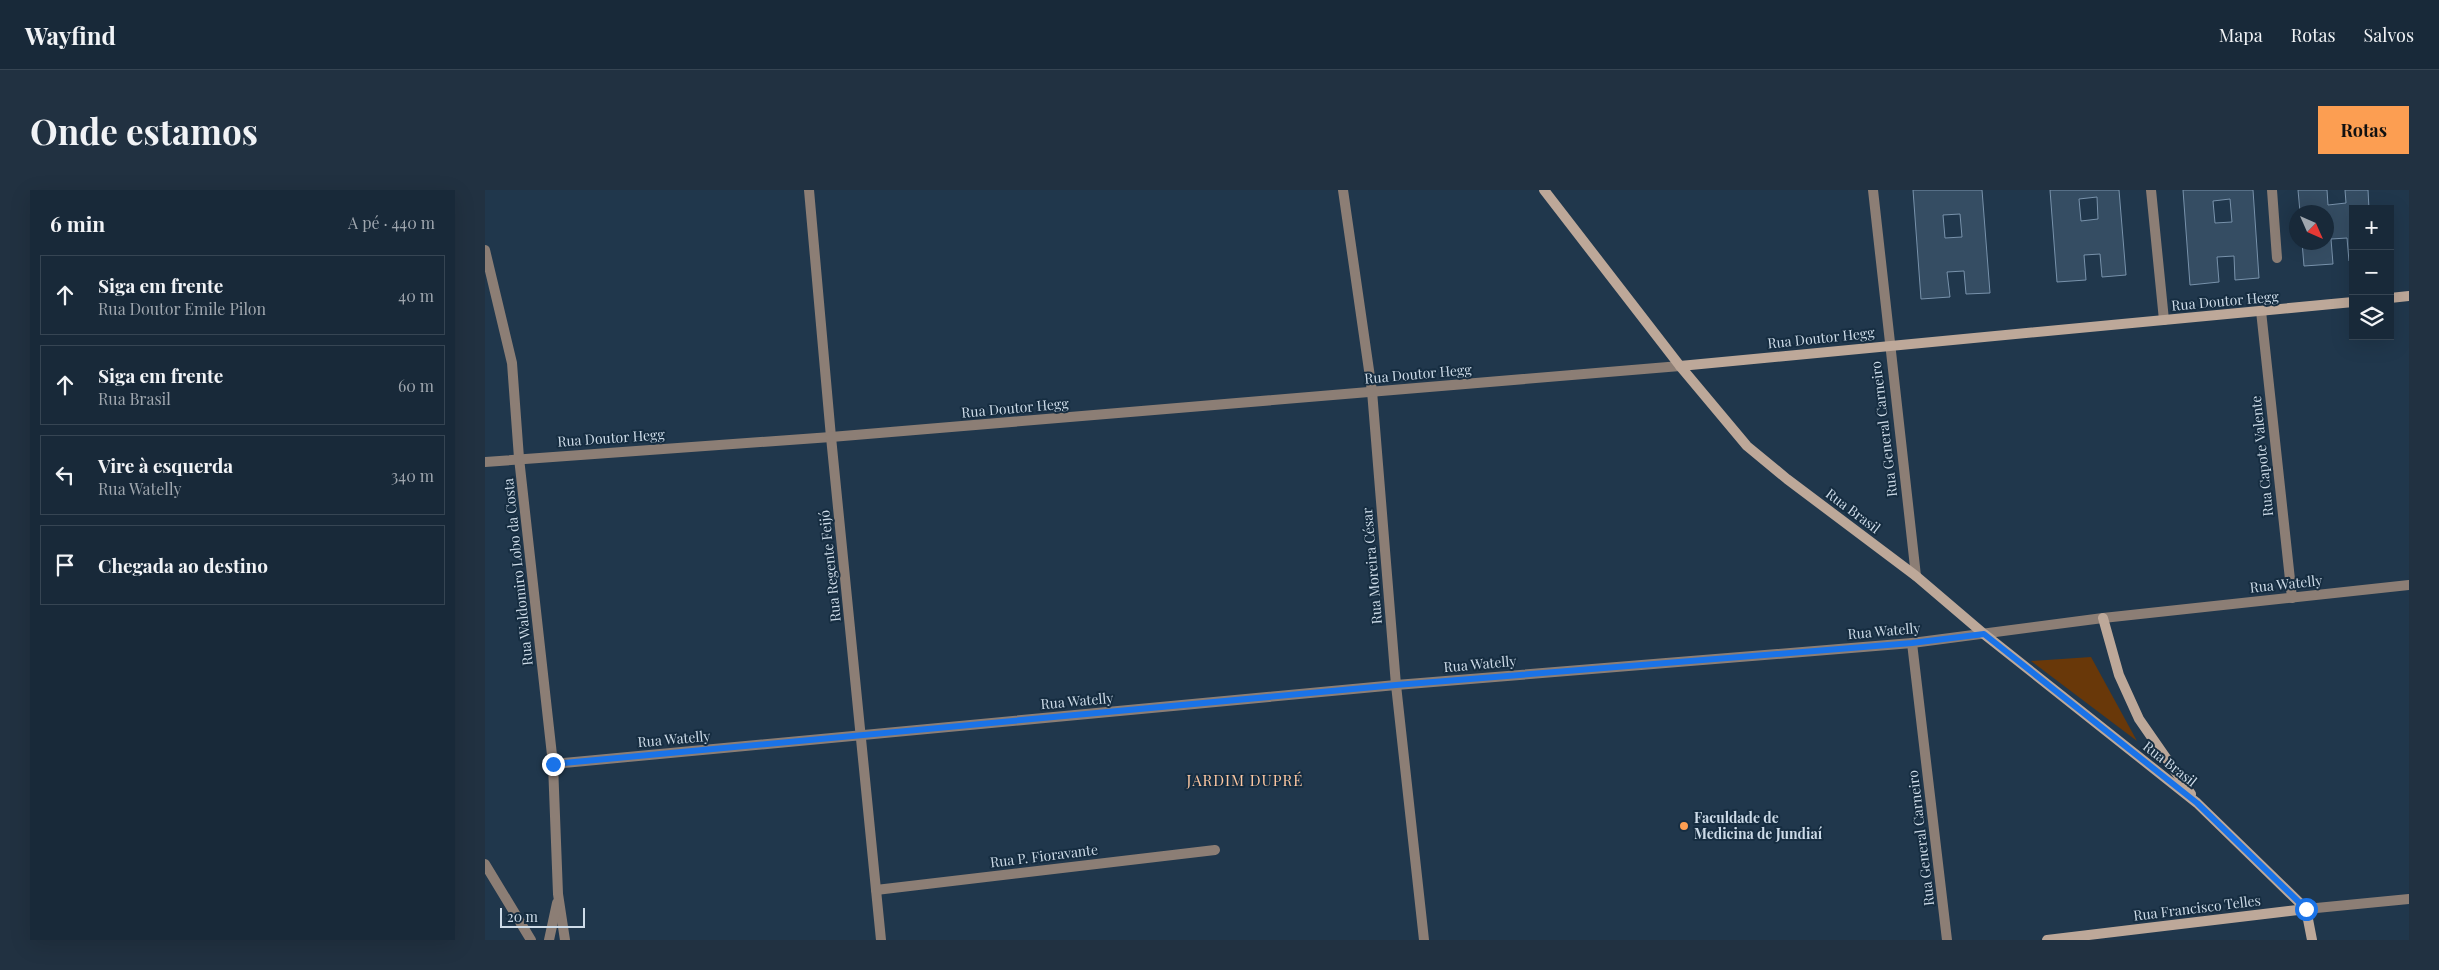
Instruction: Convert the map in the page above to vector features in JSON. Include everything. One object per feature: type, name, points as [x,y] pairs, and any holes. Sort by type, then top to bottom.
[{"type":"main road","name":"Rua Brasil","points":[[1544,190],[1680,366],[1747,446],[1787,479],[1916,576],[1984,634],[2197,803]]},
{"type":"main road","points":[[2394,298],[2409,296]]},
{"type":"main road","name":"Rua Doutor Hegg","points":[[1680,366],[2349,302]]},
{"type":"main road","points":[[2103,618],[2119,675],[2139,720],[2197,803],[2306,909],[2312,940]]},
{"type":"main road","name":"Rua Francisco Telles","points":[[2047,940],[2306,909]]},
{"type":"street","name":"Rua Regente Feijó","points":[[809,190],[831,437],[881,940]]},
{"type":"street","name":"Rua Moreira César","points":[[1343,190],[1372,391],[1396,685],[1424,940]]},
{"type":"street","name":"Rua General Carneiro","points":[[1873,190],[1888,345],[1916,576]]},
{"type":"street","points":[[2151,190],[2164,320]]},
{"type":"street","points":[[2272,190],[2277,258]]},
{"type":"street","name":"Rua Waldomiro Lobo da Costa","points":[[485,250],[512,363],[519,458],[553,764],[559,894],[565,940]]},
{"type":"street","name":"Rua Capote Valente","points":[[2261,312],[2292,598]]},
{"type":"street","name":"Rua Doutor Hegg","points":[[485,462],[519,458],[831,437],[1680,366]]},
{"type":"street","name":"Rua Watelly","points":[[553,764],[1396,685],[1912,643],[2103,618],[2409,585]]},
{"type":"street","name":"Rua General Carneiro","points":[[1912,643],[1947,940]]},
{"type":"street","name":"Rua P. Fioravante","points":[[876,890],[1215,850]]},
{"type":"street","points":[[485,864],[531,940]]},
{"type":"street","name":"Rua Waldomiro Lobo da Costa","points":[[549,940],[559,894]]},
{"type":"street","name":"Rua Francisco Telles","points":[[2306,909],[2409,899]]},
{"type":"shaded area","points":[[2091,657],[2137,741],[2031,661]]},
{"type":"building","points":[[1913,190],[1982,190],[1990,293],[1966,294],[1964,271],[1947,272],[1950,297],[1921,299]],"holes":[[[1960,214],[1962,237],[1945,238],[1943,215]]]},
{"type":"building","points":[[2050,190],[2119,190],[2126,275],[2102,277],[2100,254],[2084,255],[2086,280],[2057,282]],"holes":[[[2097,197],[2098,219],[2081,221],[2079,199]]]},
{"type":"building","points":[[2183,190],[2253,190],[2259,278],[2235,280],[2234,256],[2217,257],[2219,282],[2190,285]],"holes":[[[2230,199],[2232,222],[2215,223],[2213,201]]]},
{"type":"building","points":[[2298,190],[2327,190],[2328,205],[2299,205]]},
{"type":"building","points":[[2345,190],[2368,190],[2369,205],[2349,205],[2349,261],[2347,238],[2334,239],[2334,205],[2328,205],[2346,203]]},
{"type":"building","points":[[2303,250],[2332,250],[2333,264],[2304,266]]},
{"type":"place","name":"Faculdade de Medicina de Jundiaí","points":[[1684,826]]},
{"type":"district","name":"JARDIM DUPRÉ","points":[[1245,781]]},
{"type":"route","points":[[553,764],[1396,685],[1912,643],[1984,634],[2197,803],[2306,909]]}]
